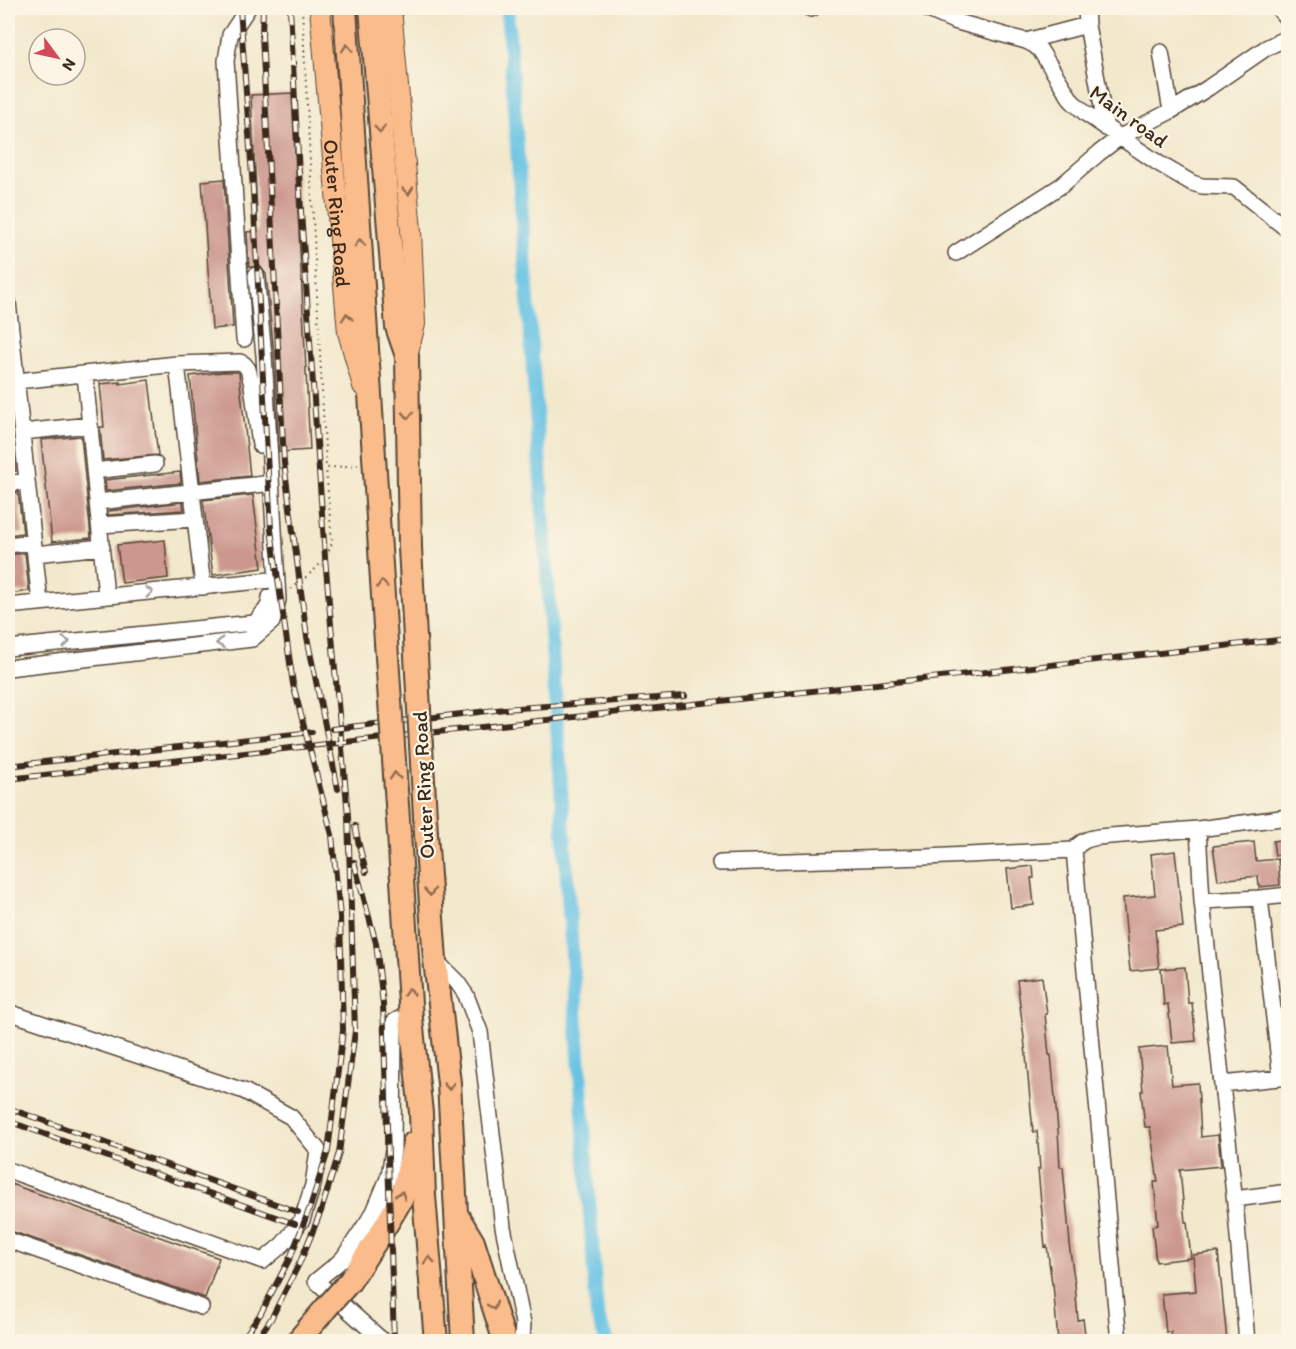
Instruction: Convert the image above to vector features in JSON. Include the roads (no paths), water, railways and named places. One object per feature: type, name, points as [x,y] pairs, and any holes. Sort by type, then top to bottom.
[{"type":"highway","name":"Outer Ring Road","points":[[345,8],[411,1019],[421,1113]]},
{"type":"highway","name":"Outer Ring Road","points":[[371,8],[397,327],[407,356],[410,548],[426,834],[435,960],[449,1083],[463,1341]]},
{"type":"highway","points":[[297,1341],[350,1281],[402,1198],[421,1113]]},
{"type":"highway","points":[[421,1113],[424,1196],[436,1341]]},
{"type":"highway","points":[[456,1213],[473,1242],[505,1341]]},
{"type":"main road","name":"Outer Ring Road","points":[[320,8],[348,332],[371,415]]},
{"type":"main road","name":"Outer Ring Road","points":[[391,8],[412,243],[415,324],[407,356]]},
{"type":"street","points":[[244,339],[226,61],[230,35],[248,8]]},
{"type":"street","name":"Main road","points":[[924,8],[954,21],[1034,45],[1040,50],[1072,101],[1085,113],[1158,163],[1192,183],[1202,186],[1234,187],[1288,230]]},
{"type":"street","points":[[1086,8],[1087,25],[1106,128]]},
{"type":"street","points":[[1278,8],[1288,20]]},
{"type":"street","points":[[1026,41],[1087,25]]},
{"type":"street","points":[[956,253],[1062,185],[1120,137],[1171,111],[1266,48],[1288,37]]},
{"type":"street","points":[[1161,52],[1171,111]]},
{"type":"street","points":[[8,668],[252,639],[272,622],[278,600],[264,355],[256,275]]},
{"type":"street","points":[[8,307],[12,382],[22,432],[40,603]]},
{"type":"street","points":[[12,382],[177,364],[240,362],[244,364],[248,369],[252,385],[254,411],[260,438],[271,580],[270,603],[256,622],[252,639]]},
{"type":"street","points":[[177,364],[203,586]]},
{"type":"street","points":[[85,374],[106,596]]},
{"type":"street","points":[[22,432],[90,425]]},
{"type":"street","points":[[94,471],[155,464]]},
{"type":"street","points":[[8,484],[27,481]]},
{"type":"street","points":[[97,502],[264,484]]},
{"type":"street","points":[[100,525],[195,519]]},
{"type":"street","points":[[8,545],[34,548],[102,547]]},
{"type":"street","points":[[8,606],[271,580]]},
{"type":"street","points":[[8,648],[272,622]]},
{"type":"street","points":[[1119,1341],[1074,850],[1079,843],[1088,839],[1198,829],[1288,817]]},
{"type":"street","points":[[1198,829],[1202,901],[1235,1199],[1247,1341]]},
{"type":"street","points":[[720,863],[915,858],[1074,850]]},
{"type":"street","points":[[1202,901],[1288,895]]},
{"type":"street","points":[[1222,1084],[1285,1078],[1260,898]]},
{"type":"street","points":[[435,960],[458,982],[466,995],[480,1032],[503,1227],[523,1323],[522,1341]]},
{"type":"street","points":[[8,1012],[244,1091],[291,1117],[318,1150],[313,1185],[302,1220],[283,1244],[263,1261],[8,1170]]},
{"type":"street","points":[[384,1341],[315,1281],[344,1257],[374,1212],[389,1176],[393,1150],[394,1022],[399,1019],[411,1019]]},
{"type":"street","points":[[1235,1199],[1288,1192]]},
{"type":"street","points":[[8,1240],[201,1307]]},
{"type":"waterway","points":[[507,8],[597,1315],[607,1342]]},
{"type":"railway","points":[[240,8],[253,190],[271,530],[293,684],[332,835],[340,917],[343,1030],[328,1151],[310,1207],[291,1256],[261,1313],[241,1342]]},
{"type":"railway","points":[[263,8],[262,35],[284,463],[307,637],[338,789]]},
{"type":"railway","points":[[255,1342],[271,1319],[301,1260],[321,1211],[339,1153],[355,1031],[348,816],[325,557],[301,212],[290,8]]},
{"type":"railway","points":[[8,779],[1288,639]]},
{"type":"railway","points":[[332,729],[505,709],[685,696]]},
{"type":"railway","points":[[8,766],[312,732]]},
{"type":"railway","points":[[355,826],[366,872]]},
{"type":"railway","points":[[354,862],[376,943],[383,1004],[394,1342]]},
{"type":"railway","points":[[8,1108],[298,1212]]},
{"type":"railway","points":[[8,1121],[295,1224]]}]
